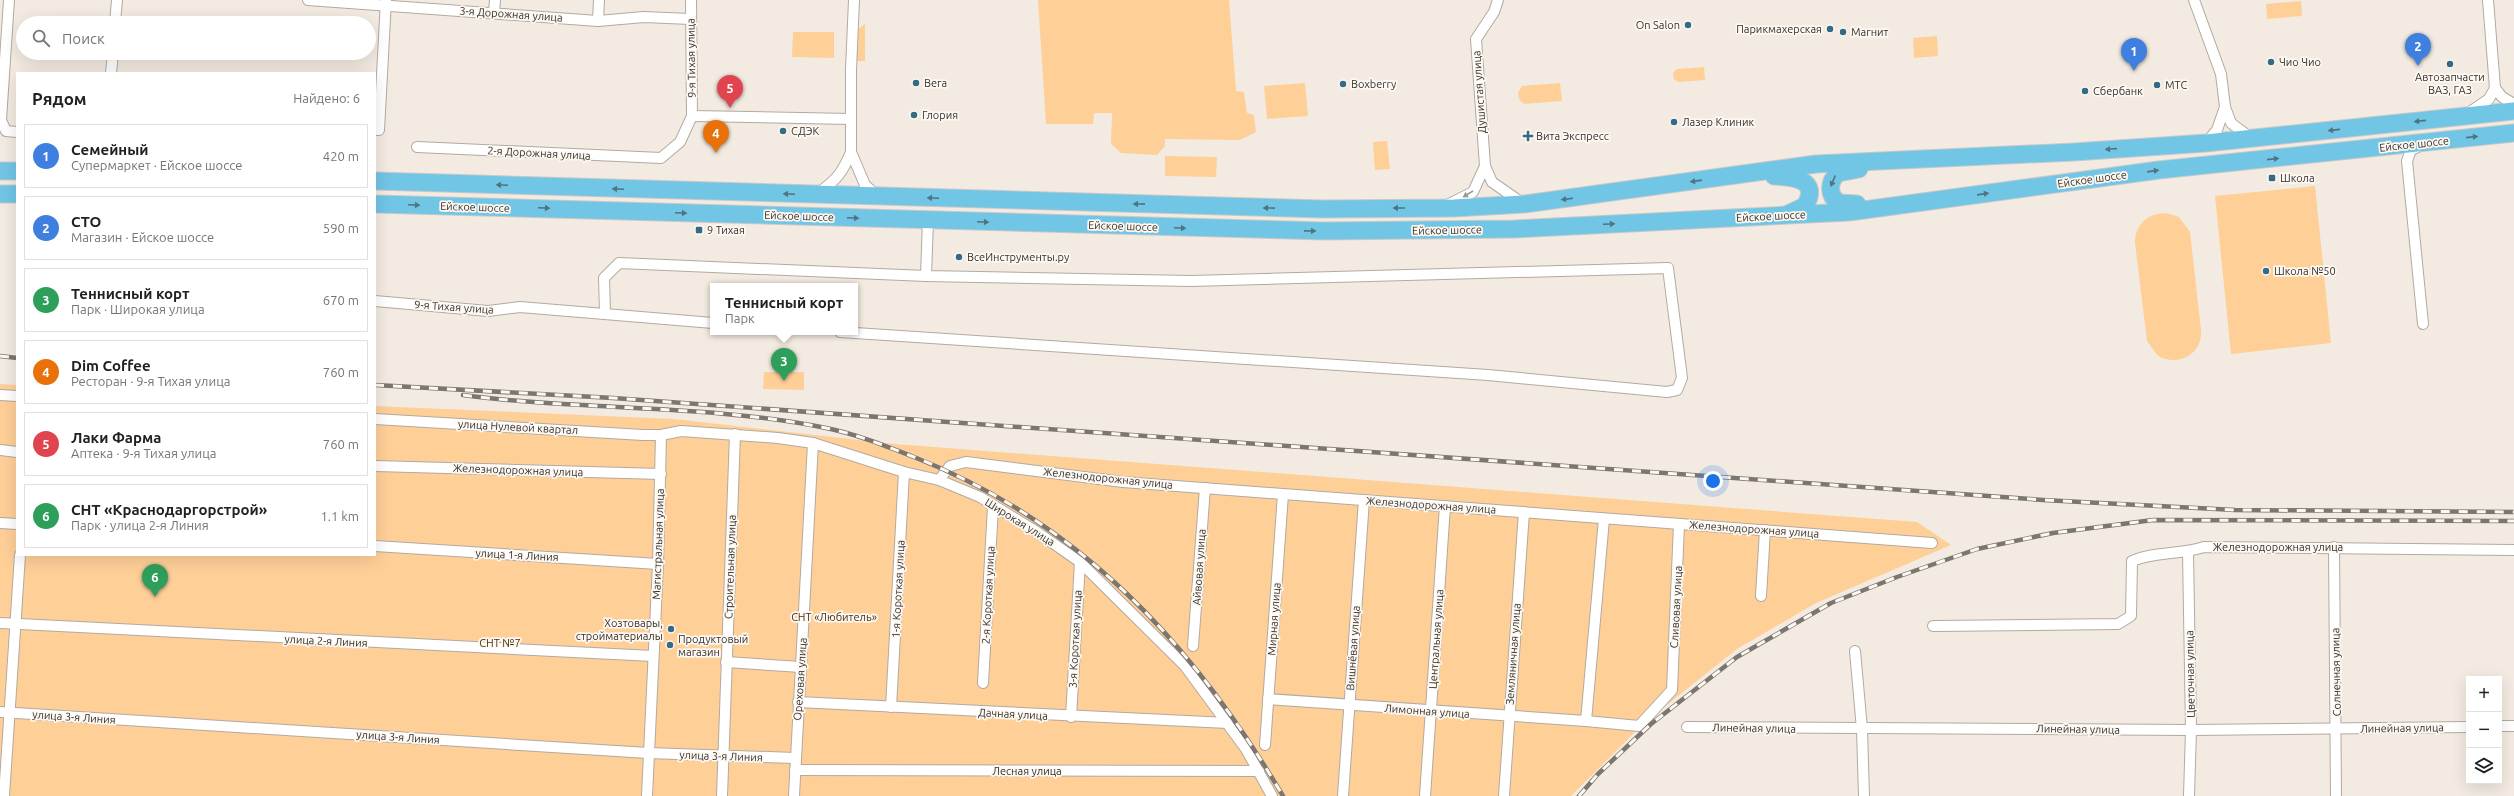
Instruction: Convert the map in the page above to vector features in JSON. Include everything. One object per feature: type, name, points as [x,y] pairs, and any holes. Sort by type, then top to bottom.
[{"type":"main road","name":"Ейское шоссе","points":[[376,182],[1323,209],[1438,208],[1524,204],[1816,164],[2206,142],[2514,111]]},
{"type":"main road","name":"Ейское шоссе","points":[[376,204],[1228,229],[1424,231],[1849,212],[2159,170],[2514,133]]},
{"type":"main road","points":[[1936,158],[1843,171],[1835,176],[1831,182],[1831,195],[1834,200],[1845,205],[1944,199]]},
{"type":"main road","points":[[0,171],[16,171]]},
{"type":"main road","points":[[1734,175],[1795,177],[1804,181],[1809,193],[1808,201],[1798,210],[1787,215]]},
{"type":"main road","points":[[0,194],[16,194]]},
{"type":"street","points":[[9,0],[1,120],[6,131],[16,132]]},
{"type":"street","points":[[116,16],[117,0]]},
{"type":"street","name":"3-я Дорожная улица","points":[[308,0],[386,3],[598,21],[644,17],[690,18]]},
{"type":"street","points":[[494,12],[495,0]]},
{"type":"street","points":[[598,21],[599,0]]},
{"type":"street","name":"9-я Тихая улица","points":[[691,0],[692,116]]},
{"type":"street","points":[[854,0],[851,119],[852,152],[865,185],[878,196]]},
{"type":"street","name":"Душистая улица","points":[[1485,166],[1476,42],[1477,36],[1494,12],[1498,0]]},
{"type":"street","points":[[2194,0],[2221,74],[2225,107],[2231,123],[2240,132],[2251,138]]},
{"type":"street","points":[[2463,116],[2489,99],[2495,88],[2488,0]]},
{"type":"street","points":[[377,130],[386,3]]},
{"type":"street","points":[[111,72],[112,60]]},
{"type":"street","points":[[2495,88],[2502,97],[2514,104]]},
{"type":"street","points":[[2206,142],[2217,130],[2225,107]]},
{"type":"street","points":[[692,116],[851,119]]},
{"type":"street","name":"2-я Дорожная улица","points":[[417,147],[660,158],[680,142],[692,116]]},
{"type":"street","points":[[2407,161],[2411,150],[2420,146],[2422,143]]},
{"type":"street","points":[[2389,146],[2391,150],[2405,156],[2407,161],[2423,324]]},
{"type":"street","points":[[816,195],[844,171],[852,152]]},
{"type":"street","points":[[1485,166],[1492,182],[1524,204]]},
{"type":"street","points":[[1438,208],[1473,192],[1485,166]]},
{"type":"street","points":[[926,276],[928,220]]},
{"type":"street","points":[[605,313],[604,278],[619,263],[926,276],[1191,281],[1668,268],[1682,378],[1677,390],[1667,392],[1488,376],[858,333]]},
{"type":"street","name":"9-я Тихая улица","points":[[376,301],[488,311],[520,307],[605,313],[710,324]]},
{"type":"street","points":[[0,395],[16,396]]},
{"type":"street","name":"улица Нулевой квартал","points":[[376,419],[661,435]]},
{"type":"street","name":"Широкая улица","points":[[661,435],[680,431],[735,434],[813,443],[904,472],[939,480],[980,497],[1037,532],[1080,562],[1185,666],[1228,723],[1259,771],[1272,796]]},
{"type":"street","name":"Строительная улица","points":[[722,796],[735,434]]},
{"type":"street","name":"Магистральная улица","points":[[647,796],[658,564],[661,435]]},
{"type":"street","name":"Ореховая улица","points":[[794,796],[813,443]]},
{"type":"street","points":[[0,450],[16,452]]},
{"type":"street","name":"Железнодорожная улица","points":[[939,480],[950,466],[966,462],[1123,482],[1932,543]]},
{"type":"street","name":"Железнодорожная улица","points":[[376,466],[661,474]]},
{"type":"street","name":"1-я Короткая улица","points":[[891,707],[904,472]]},
{"type":"street","name":"Айвовая улица","points":[[1193,646],[1205,488]]},
{"type":"street","name":"Мирная улица","points":[[1265,744],[1283,494]]},
{"type":"street","name":"Вишнёвая улица","points":[[1343,796],[1348,705],[1364,500]]},
{"type":"street","name":"Центральная улица","points":[[1425,796],[1445,506]]},
{"type":"street","name":"2-я Короткая улица","points":[[983,683],[994,507]]},
{"type":"street","name":"Земляничная улица","points":[[1504,796],[1508,716],[1524,512]]},
{"type":"street","points":[[1586,721],[1604,519]]},
{"type":"street","points":[[0,523],[16,524]]},
{"type":"street","name":"Сливовая улица","points":[[1639,726],[1672,690],[1679,524]]},
{"type":"street","points":[[1761,596],[1765,530]]},
{"type":"street","name":"улица 1-я Линия","points":[[376,546],[658,564]]},
{"type":"street","name":"Железнодорожная улица","points":[[1933,626],[2118,624],[2131,616],[2132,561],[2146,555],[2188,552],[2204,547],[2334,547],[2514,550]]},
{"type":"street","name":"Солнечная улица","points":[[2334,547],[2337,729],[2336,796]]},
{"type":"street","name":"Цветочная улица","points":[[2188,552],[2191,730],[2189,796]]},
{"type":"street","points":[[4,796],[5,712],[16,624],[20,556]]},
{"type":"street","name":"3-я Короткая улица","points":[[1071,716],[1080,562]]},
{"type":"street","name":"улица 2-я Линия","points":[[0,623],[653,656]]},
{"type":"street","points":[[1855,652],[1862,729],[1864,796]]},
{"type":"street","points":[[726,662],[801,667]]},
{"type":"street","name":"Лимонная улица","points":[[1268,699],[1639,726]]},
{"type":"street","name":"Дачная улица","points":[[798,702],[1228,723]]},
{"type":"street","name":"улица 3-я Линия","points":[[5,712],[648,753],[724,757],[795,758]]},
{"type":"street","points":[[2502,726],[2514,726]]},
{"type":"street","name":"Линейная улица","points":[[1687,727],[2191,730],[2466,727]]},
{"type":"street","name":"Лесная улица","points":[[795,770],[1259,771]]},
{"type":"green space","points":[[1038,0],[1229,0],[1236,91],[1244,92],[1247,113],[1254,115],[1256,132],[1240,140],[1165,139],[1165,146],[1157,155],[1121,153],[1111,144],[1112,113],[1094,113],[1093,124],[1046,124]]},
{"type":"green space","points":[[2301,1],[2302,16],[2267,19],[2266,4]]},
{"type":"green space","points":[[865,24],[865,61],[855,61],[857,30]]},
{"type":"green space","points":[[793,32],[834,32],[834,58],[792,57]]},
{"type":"green space","points":[[1937,36],[1938,56],[1914,58],[1913,38]]},
{"type":"green space","points":[[1704,67],[1705,80],[1678,82],[1674,79],[1673,73],[1677,69]]},
{"type":"green space","points":[[1305,83],[1308,116],[1267,119],[1264,86]]},
{"type":"green space","points":[[1560,83],[1562,101],[1524,104],[1519,99],[1518,93],[1522,86]]},
{"type":"green space","points":[[1387,141],[1390,169],[1375,170],[1373,142]]},
{"type":"green space","points":[[1165,156],[1217,157],[1216,177],[1165,176]]},
{"type":"green space","points":[[2315,186],[2331,343],[2231,354],[2215,196]]},
{"type":"green space","points":[[2166,213],[2179,217],[2190,232],[2201,330],[2201,338],[2194,352],[2181,359],[2173,360],[2158,356],[2147,341],[2135,243],[2137,230],[2148,217]]},
{"type":"green space","points":[[764,372],[804,372],[804,390],[763,389]]},
{"type":"green space","name":"СНТ «Любитель»","points":[[0,384],[16,385],[16,556],[376,556],[376,406],[674,419],[895,444],[1917,522],[1951,545],[1816,603],[1737,649],[1643,724],[1571,796],[0,796]]},
{"type":"railway","points":[[0,356],[16,358]]},
{"type":"railway","points":[[376,385],[613,398],[2043,500],[2235,510],[2514,512]]},
{"type":"railway","points":[[463,395],[554,404],[690,411],[781,420],[826,428],[860,437],[914,457],[974,484],[1029,516],[1080,553],[1127,594],[1171,639],[1211,688],[1248,740],[1283,796]]},
{"type":"railway","points":[[1579,796],[1598,774],[1651,724],[1737,657],[1831,603],[1897,577],[1977,549],[2053,533],[2153,520],[2514,521]]},
{"type":"place","name":"On Salon","points":[[1688,25]]},
{"type":"place","name":"Парикмахерская","points":[[1830,29]]},
{"type":"place","name":"Магнит","points":[[1843,32]]},
{"type":"place","name":"Чио Чио","points":[[2271,62]]},
{"type":"place","name":"Автозапчасти ВАЗ, ГАЗ","points":[[2450,64]]},
{"type":"place","name":"СТО","points":[[2418,66]]},
{"type":"place","name":"Семейный","points":[[2134,71]]},
{"type":"place","name":"Вега","points":[[916,83]]},
{"type":"place","name":"Boxberry","points":[[1343,84]]},
{"type":"place","name":"МТС","points":[[2157,85]]},
{"type":"place","name":"Сбербанк","points":[[2085,91]]},
{"type":"place","name":"Лаки Фарма","points":[[730,108]]},
{"type":"place","name":"Глория","points":[[914,115]]},
{"type":"place","name":"Лазер Клиник","points":[[1674,122]]},
{"type":"place","name":"СДЭК","points":[[783,131]]},
{"type":"place","name":"Вита Экспресс","points":[[1528,136]]},
{"type":"place","name":"Dim Coffee","points":[[716,153]]},
{"type":"place","name":"Школа","points":[[2272,178]]},
{"type":"place","name":"9 Тихая","points":[[699,230]]},
{"type":"place","name":"ВсеИнструменты.ру","points":[[959,257]]},
{"type":"place","name":"Школа №50","points":[[2266,271]]},
{"type":"place","name":"Теннисный корт","points":[[784,381]]},
{"type":"place","name":"СНТ «Краснодаргорстрой»","points":[[155,597]]},
{"type":"place","name":"Хозтовары, стройматериалы","points":[[671,629]]},
{"type":"place","name":"Продуктовый магазин","points":[[670,645]]},
{"type":"park label","name":"СНТ №7","points":[[500,643]]}]
